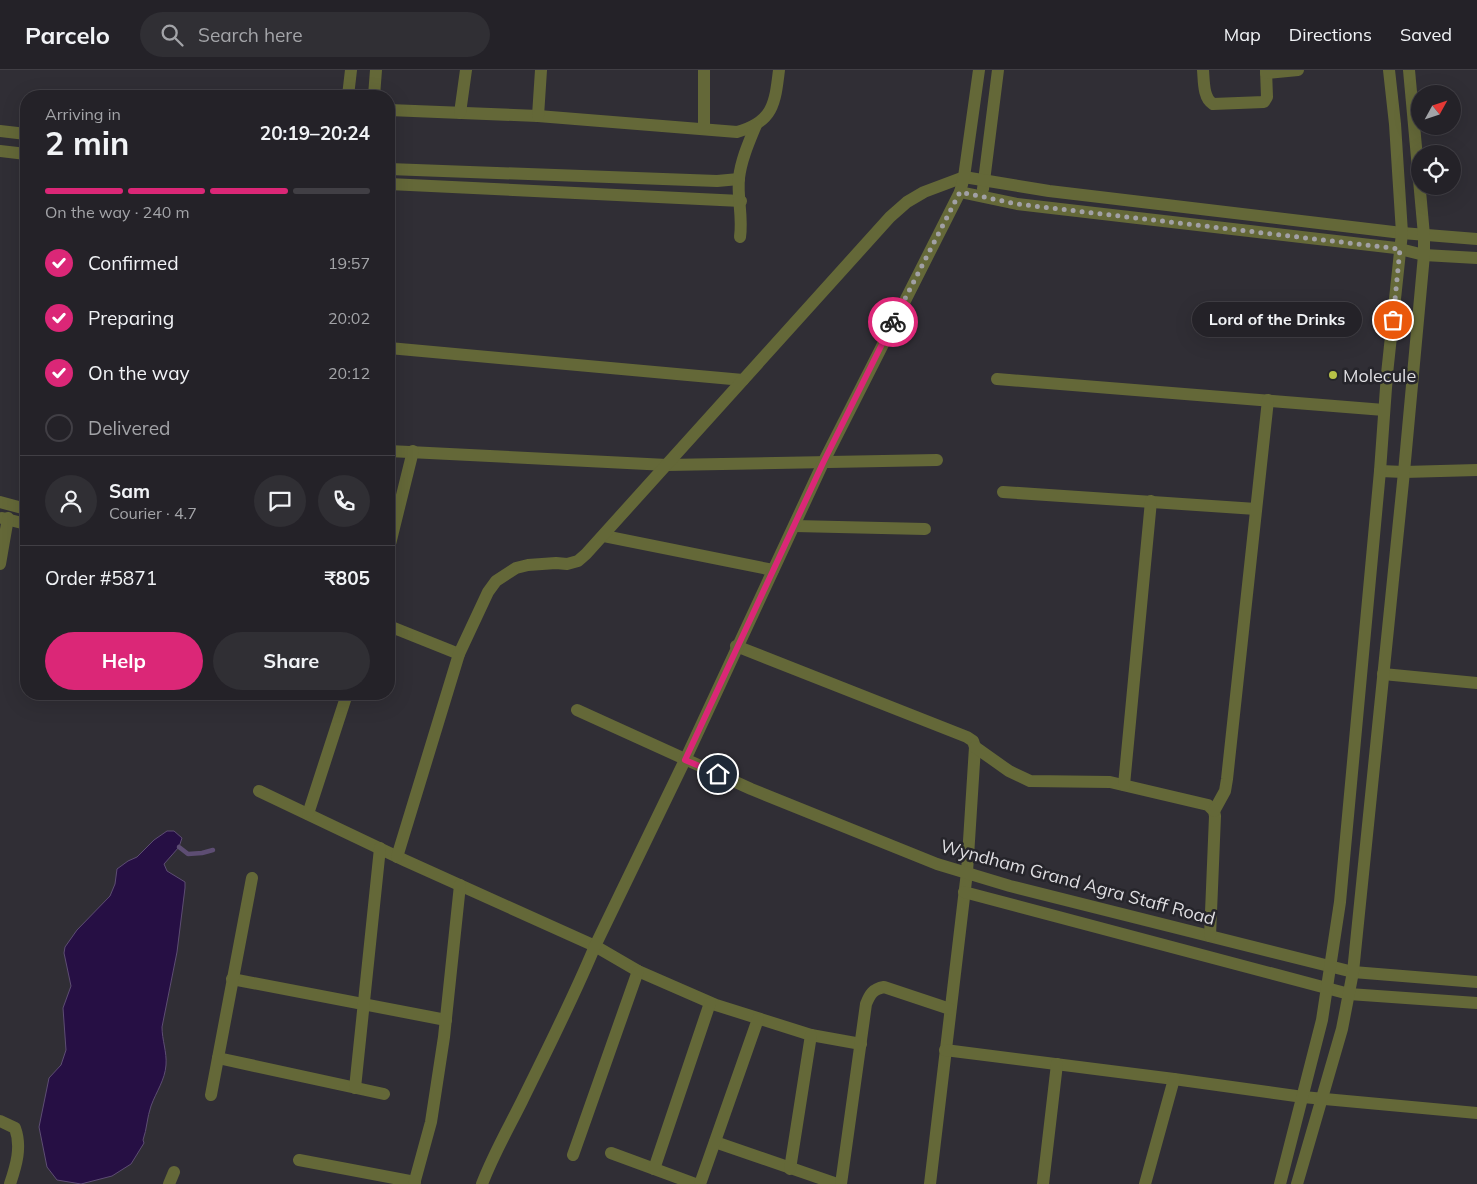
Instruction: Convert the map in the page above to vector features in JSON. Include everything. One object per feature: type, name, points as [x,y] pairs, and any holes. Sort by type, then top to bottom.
[{"type":"street","points":[[348,90],[350,70]]},
{"type":"street","points":[[374,90],[376,70]]},
{"type":"street","points":[[460,113],[466,70]]},
{"type":"street","points":[[538,116],[541,70]]},
{"type":"street","points":[[704,70],[704,129]]},
{"type":"street","points":[[395,110],[538,116],[737,132],[756,125],[771,110],[779,70]]},
{"type":"street","points":[[482,1184],[685,760],[736,646],[795,526],[823,463],[960,192],[964,177],[980,70]]},
{"type":"street","points":[[982,197],[998,70]]},
{"type":"street","points":[[1203,70],[1206,97],[1209,103],[1212,104],[1264,102],[1267,97],[1266,71],[1298,70]]},
{"type":"street","points":[[1280,1184],[1322,1020],[1341,892],[1384,410],[1402,233],[1395,124],[1389,70]]},
{"type":"street","points":[[1297,1184],[1342,1030],[1353,972],[1404,472],[1424,255],[1424,235],[1409,70]]},
{"type":"street","points":[[740,237],[742,224],[739,179],[743,158],[756,125]]},
{"type":"street","points":[[0,131],[20,133]]},
{"type":"street","points":[[0,151],[20,153]]},
{"type":"street","points":[[395,169],[717,181],[739,179]]},
{"type":"street","points":[[397,857],[459,654],[488,592],[496,581],[516,568],[537,564],[567,564],[578,561],[604,536],[890,217],[907,202],[924,192],[964,177],[1049,191],[1402,233],[1477,239]]},
{"type":"street","points":[[395,184],[741,201]]},
{"type":"street","points":[[960,192],[1017,204],[1400,249],[1424,255],[1477,258]]},
{"type":"street","points":[[395,349],[743,380]]},
{"type":"street","points":[[997,380],[1384,410]]},
{"type":"street","points":[[1210,936],[1214,811],[1225,791],[1268,400]]},
{"type":"street","points":[[395,451],[667,465],[937,460]]},
{"type":"street","points":[[395,523],[412,451]]},
{"type":"street","points":[[1380,471],[1477,470]]},
{"type":"street","points":[[1003,492],[1256,509]]},
{"type":"street","points":[[1124,786],[1151,501]]},
{"type":"street","points":[[0,502],[20,507]]},
{"type":"street","points":[[0,564],[4,518],[20,522]]},
{"type":"street","points":[[795,526],[925,529]]},
{"type":"street","points":[[604,536],[773,570]]},
{"type":"street","points":[[395,628],[459,654]]},
{"type":"street","points":[[736,646],[967,737],[976,747],[1009,771],[1030,781],[1092,781],[1124,786],[1208,805],[1214,811]]},
{"type":"street","points":[[1383,674],[1477,683]]},
{"type":"street","points":[[308,814],[345,700]]},
{"type":"street","name":"Wyndham Grand Agra Staff Road","points":[[577,710],[751,789],[937,864],[1020,888],[1330,967],[1353,972],[1477,982]]},
{"type":"street","points":[[930,1184],[967,872],[976,747]]},
{"type":"street","points":[[259,790],[397,857],[595,946],[638,971],[710,1003],[811,1035],[861,1044]]},
{"type":"street","points":[[356,1088],[380,848]]},
{"type":"street","points":[[211,1095],[252,878]]},
{"type":"street","points":[[300,1160],[414,1183],[431,1122],[446,1020],[460,885]]},
{"type":"street","points":[[964,892],[1349,994],[1477,1003]]},
{"type":"street","points":[[573,1155],[638,971]]},
{"type":"street","points":[[232,979],[446,1020]]},
{"type":"street","points":[[841,1184],[866,1004],[871,993],[877,988],[884,987],[950,1009]]},
{"type":"street","points":[[654,1168],[710,1003]]},
{"type":"street","points":[[700,1184],[758,1019]]},
{"type":"street","points":[[790,1169],[811,1035]]},
{"type":"street","points":[[945,1050],[1174,1078],[1303,1097],[1477,1113]]},
{"type":"street","points":[[218,1058],[384,1094]]},
{"type":"street","points":[[1043,1184],[1057,1064]]},
{"type":"street","points":[[1145,1184],[1174,1078]]},
{"type":"street","points":[[0,1121],[14,1128],[18,1136],[18,1149],[10,1184]]},
{"type":"street","points":[[715,1142],[836,1184]]},
{"type":"street","points":[[611,1153],[696,1184]]},
{"type":"shaded area","points":[[167,831],[174,831],[182,838],[179,847],[164,864],[167,871],[185,882],[185,888],[177,952],[162,1027],[166,1065],[162,1081],[150,1110],[143,1140],[144,1143],[131,1164],[112,1176],[81,1184],[57,1180],[47,1167],[39,1127],[49,1078],[61,1065],[66,1050],[63,1008],[71,986],[64,953],[65,947],[77,930],[110,896],[115,884],[117,869],[137,857],[154,840]]},
{"type":"waterway","points":[[179,847],[188,854],[213,850]]},
{"type":"way so far","points":[[893,322],[960,192],[1017,204],[1400,249],[1393,320]]},
{"type":"place","name":"Lord of the Drinks","points":[[1393,320]]},
{"type":"place","name":"Molecule","points":[[1333,375]]},
{"type":"route","points":[[718,774],[685,760],[736,646],[795,526],[823,463],[893,322]]}]
